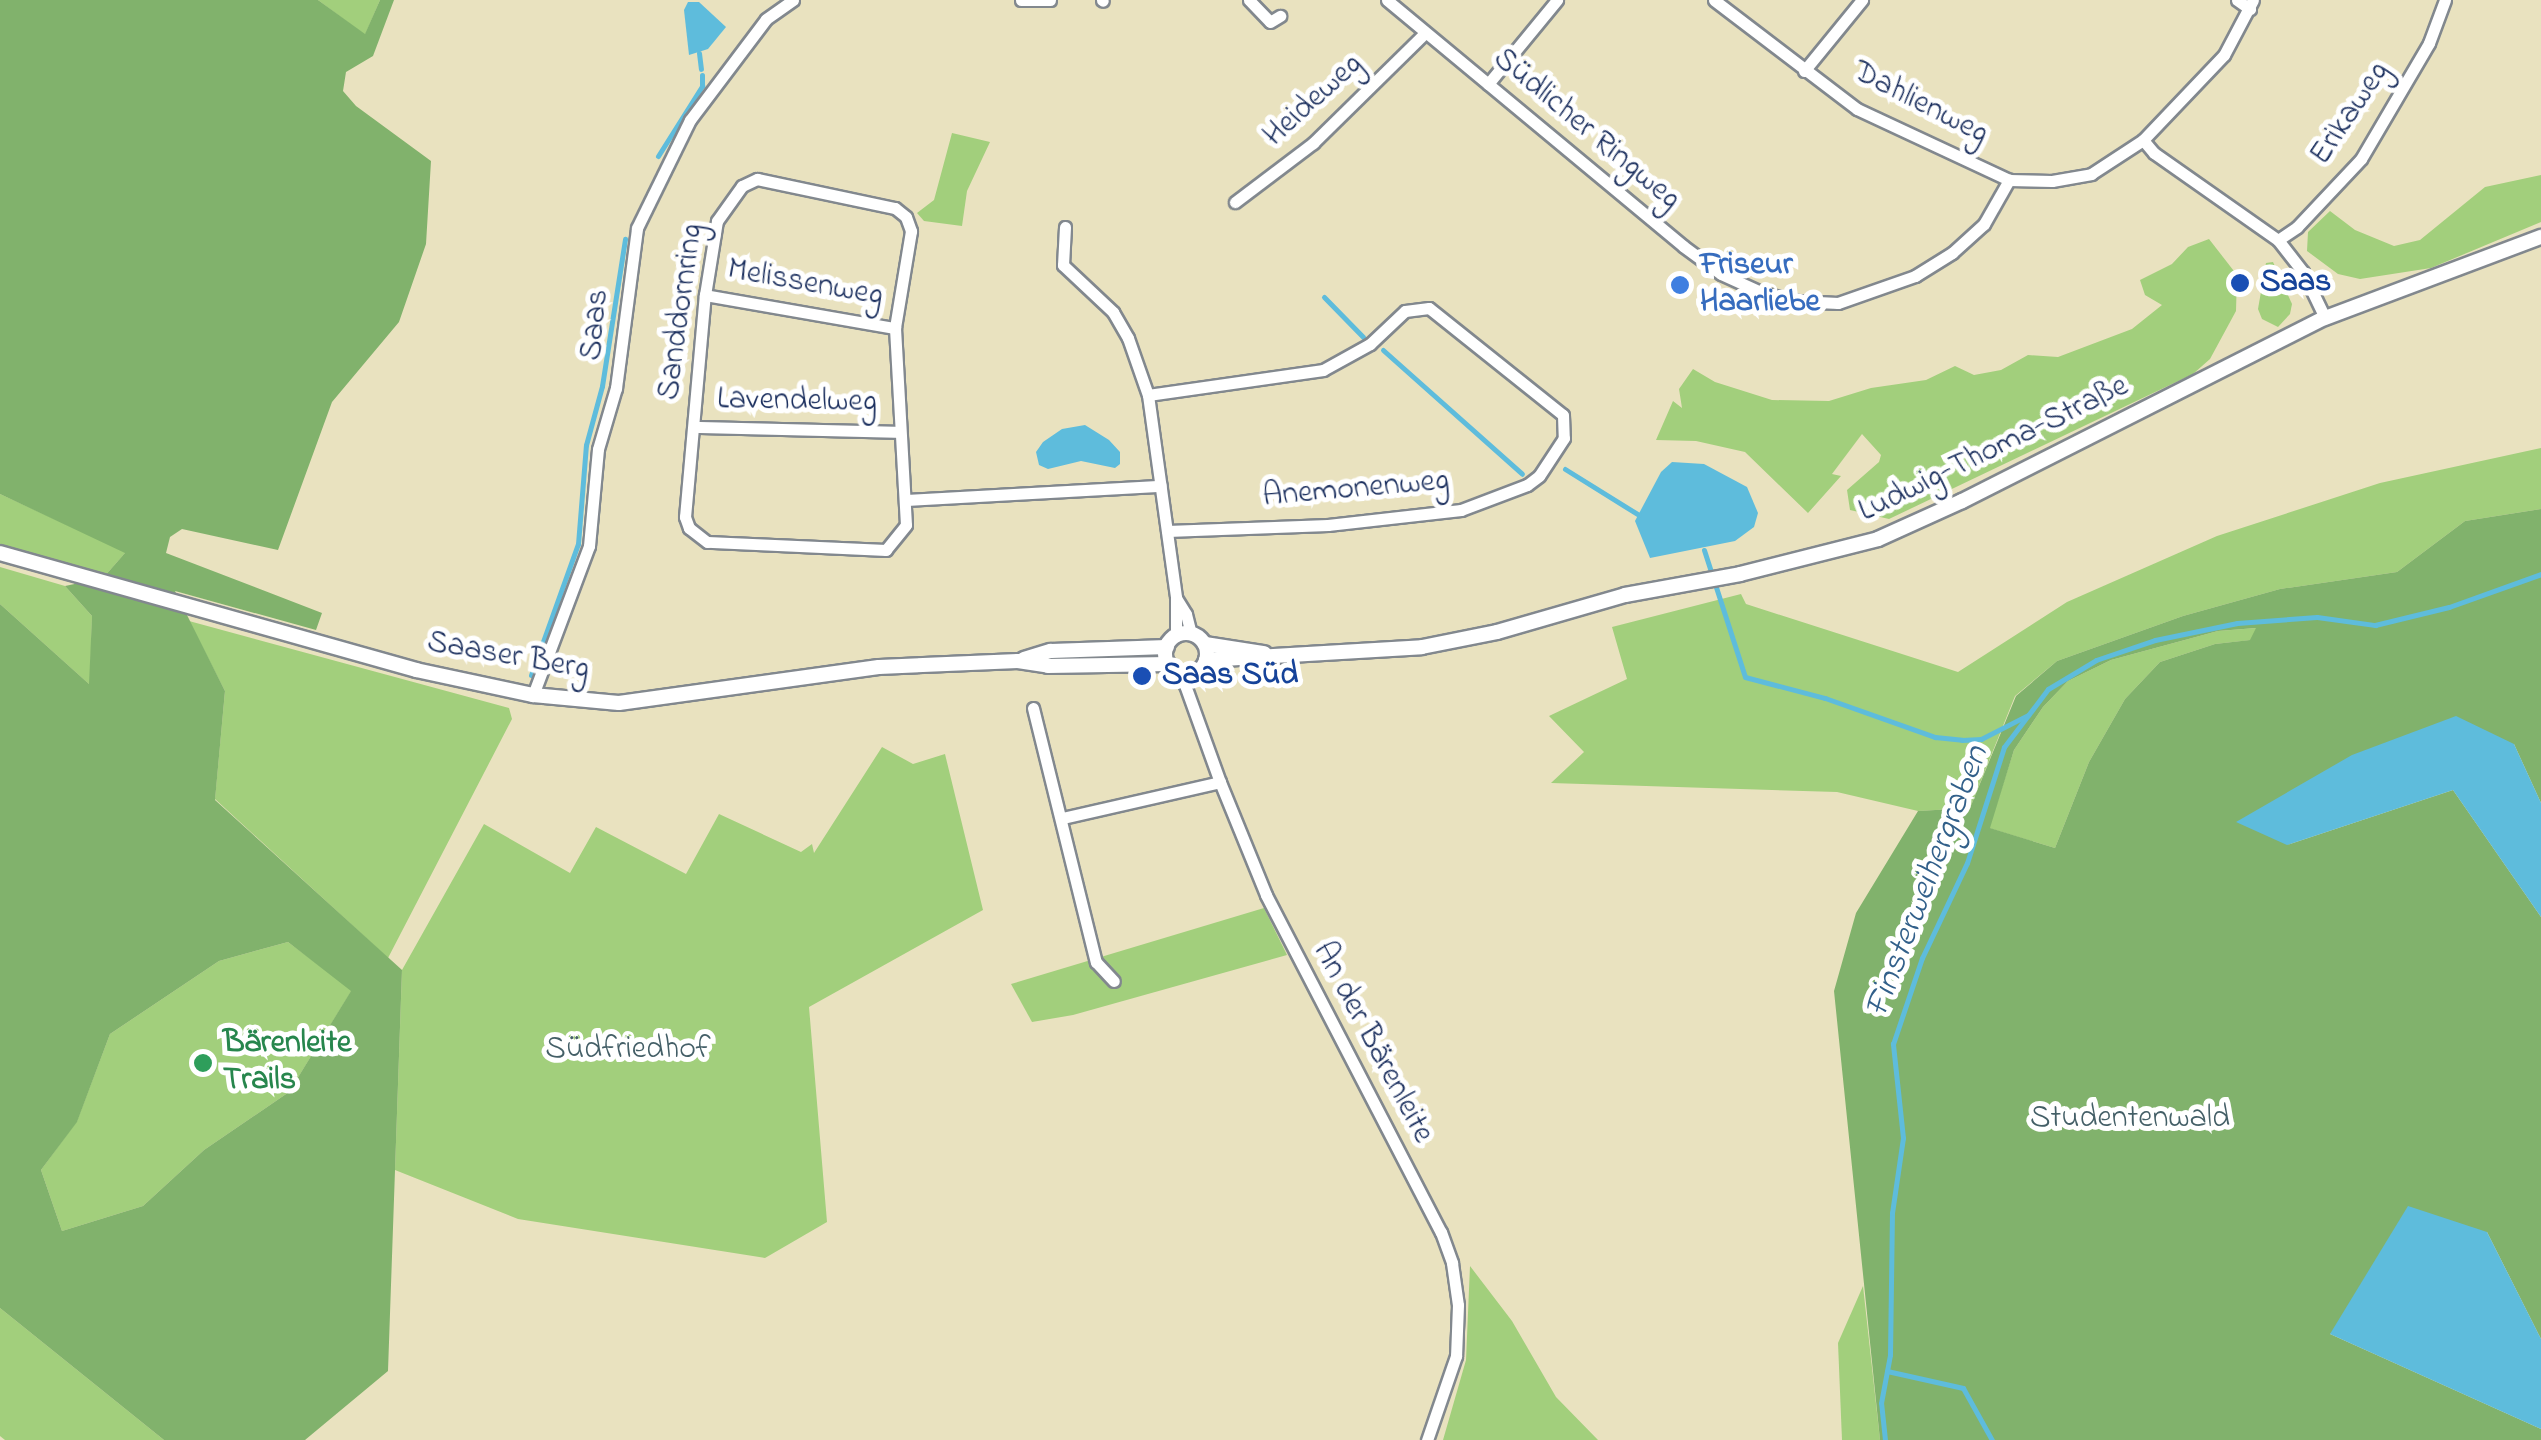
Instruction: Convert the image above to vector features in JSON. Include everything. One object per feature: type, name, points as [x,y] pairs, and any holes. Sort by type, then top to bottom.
[{"type":"street","name":"Saas","points":[[533,695],[589,546],[598,449],[618,376],[637,228],[690,120],[766,19],[793,0]]},
{"type":"street","points":[[1021,0],[1050,0]]},
{"type":"street","points":[[1249,0],[1270,22],[1280,16]]},
{"type":"street","name":"Südlicher Ringweg","points":[[1386,0],[1721,274],[1763,293],[1797,302],[1838,303],[1914,276],[1952,253],[1984,224],[2008,180]]},
{"type":"street","points":[[1488,84],[1557,0]]},
{"type":"street","name":"Dahlienweg","points":[[1714,0],[1857,109],[2008,180]]},
{"type":"street","points":[[1804,71],[1862,0]]},
{"type":"street","points":[[2008,180],[2052,180],[2091,174],[2143,140],[2224,55],[2251,4],[2237,0]]},
{"type":"street","name":"Erikaweg","points":[[2278,240],[2297,227],[2361,159],[2429,44],[2445,0]]},
{"type":"street","name":"Heideweg","points":[[1234,202],[1312,143],[1425,33]]},
{"type":"street","points":[[2143,140],[2154,152],[2278,240],[2303,272],[2324,318]]},
{"type":"street","name":"Sanddornring","points":[[757,179],[902,212],[911,231],[895,328],[899,432],[907,500],[906,524],[886,550],[707,542],[694,535],[685,517],[706,294],[717,221],[742,186],[757,179]]},
{"type":"street","points":[[1064,226],[1063,264],[1112,312],[1128,338],[1148,395],[1176,598],[1186,614],[1168,664],[1186,675],[1196,673],[1206,660],[1204,644],[1178,639]]},
{"type":"street","name":"Ludwig-Thoma-Straße","points":[[1206,660],[1422,647],[1498,632],[1625,595],[1713,579],[1878,539],[1962,502],[2324,318],[2541,237]]},
{"type":"street","name":"Melissenweg","points":[[706,294],[895,328]]},
{"type":"street","name":"Anemonenweg","points":[[1148,395],[1323,370],[1370,344],[1406,311],[1429,308],[1563,415],[1564,438],[1539,476],[1528,485],[1461,510],[1328,526],[1167,530]]},
{"type":"street","name":"Lavendelweg","points":[[694,427],[899,432]]},
{"type":"street","points":[[907,500],[1160,486]]},
{"type":"street","name":"Saaser Berg","points":[[0,553],[350,653],[533,695],[648,702],[879,667],[1018,661],[1048,666],[1168,664]]},
{"type":"street","name":"Saaser Berg","points":[[1018,661],[1052,652],[1178,639]]},
{"type":"street","name":"Ludwig-Thoma-Straße","points":[[1204,644],[1270,655]]},
{"type":"street","name":"An der Bärenleite","points":[[1186,675],[1185,685],[1220,782],[1308,983],[1441,1232],[1452,1264],[1458,1305],[1456,1356],[1427,1440]]},
{"type":"street","points":[[1033,708],[1096,962],[1114,981]]},
{"type":"street","points":[[1063,818],[1220,782]]},
{"type":"green space","points":[[0,0],[318,0],[365,34],[380,0],[394,0],[373,56],[346,72],[343,91],[356,106],[431,161],[426,244],[399,322],[332,402],[278,550],[182,529],[170,537],[166,553],[322,613],[316,630],[175,591],[225,691],[215,800],[402,970],[388,1371],[305,1440],[164,1440],[0,1308],[0,604],[89,684],[92,616],[65,586],[103,578],[125,553],[0,494]],"holes":[[[288,942],[351,991],[289,1092],[204,1150],[143,1206],[62,1231],[41,1170],[77,1122],[110,1034],[219,961]]]},
{"type":"green space","points":[[318,0],[380,0],[365,35]]},
{"type":"green space","points":[[952,133],[990,142],[967,191],[962,226],[924,221],[917,213],[934,200]]},
{"type":"green space","points":[[2541,175],[2541,222],[2431,268],[2360,279],[2338,274],[2307,251],[2308,232],[2330,211],[2355,230],[2394,246],[2420,240],[2485,187]]},
{"type":"green space","points":[[2209,239],[2237,275],[2236,311],[2210,359],[2193,374],[1889,519],[1850,510],[1847,490],[1879,462],[1881,455],[1862,434],[1832,474],[1841,476],[1808,513],[1745,452],[1696,441],[1656,440],[1673,401],[1682,408],[1679,389],[1693,369],[1715,382],[1772,400],[1829,401],[1871,388],[1926,380],[1955,366],[1974,375],[2001,370],[2028,355],[2058,357],[2132,329],[2162,305],[2145,295],[2140,280],[2172,264],[2188,247]]},
{"type":"green space","points":[[2273,262],[2292,304],[2290,314],[2278,327],[2262,319],[2258,309],[2266,263]]},
{"type":"green space","points":[[2541,448],[2541,509],[2465,521],[2397,572],[2280,589],[2183,616],[2057,661],[2015,696],[1970,808],[1918,811],[1837,792],[1551,783],[1584,752],[1549,716],[1627,679],[1612,627],[1741,594],[1746,604],[1958,672],[2067,602],[2217,536],[2380,483]]},
{"type":"green space","points":[[0,494],[126,552],[103,578],[0,547]]},
{"type":"green space","name":"Studentenwald","points":[[2541,509],[2541,803],[2514,744],[2287,845],[2453,790],[2541,917],[2541,1339],[2487,1232],[2330,1334],[2541,1429],[2541,1440],[1880,1440],[1834,991],[1856,913],[1918,811],[1970,808],[2016,696],[2057,661],[2183,616],[2280,589],[2397,572],[2465,521]],"holes":[[[2256,628],[2250,640],[2215,644],[2160,662],[2125,699],[2089,762],[2055,848],[1990,828],[2014,750],[2043,707],[2068,681],[2111,660],[2218,631]]]},
{"type":"green space","points":[[0,567],[65,586],[92,616],[90,685],[0,604]]},
{"type":"green space","points":[[189,621],[509,708],[512,719],[388,958],[215,799],[225,691]]},
{"type":"green space","points":[[2257,628],[2251,640],[2215,644],[2160,662],[2125,699],[2089,762],[2055,848],[1989,828],[2014,750],[2043,707],[2068,681],[2111,660],[2218,631]]},
{"type":"green space","name":"Südfriedhof","points":[[882,747],[913,764],[945,754],[983,910],[809,1007],[827,1222],[765,1258],[518,1219],[395,1170],[402,970],[484,824],[570,873],[596,827],[686,874],[719,814],[801,852],[812,844],[814,853]]},
{"type":"green space","points":[[1264,908],[1287,955],[1073,1015],[1032,1022],[1011,984]]},
{"type":"green space","name":"Bärenleite Trails","points":[[288,942],[352,990],[289,1092],[204,1150],[143,1206],[62,1231],[41,1170],[77,1121],[110,1034],[219,961]]},
{"type":"green space","points":[[1470,1266],[1512,1321],[1556,1397],[1598,1440],[1443,1440],[1466,1360]]},
{"type":"green space","points":[[1863,1286],[1880,1440],[1842,1440],[1838,1343]]},
{"type":"green space","points":[[0,1308],[164,1440],[5,1440],[0,1436]]},
{"type":"water","points":[[688,2],[699,2],[726,27],[708,49],[689,55],[684,10]]},
{"type":"water","points":[[1085,425],[1120,452],[1120,464],[1115,468],[1081,461],[1048,469],[1039,465],[1036,452],[1043,442],[1062,429]]},
{"type":"water","points":[[1672,462],[1704,464],[1747,487],[1758,513],[1754,527],[1735,541],[1650,558],[1635,521],[1661,472]]},
{"type":"water","points":[[2456,716],[2514,744],[2541,803],[2541,917],[2453,790],[2287,845],[2236,822],[2352,755]]},
{"type":"water","points":[[2408,1206],[2487,1232],[2541,1339],[2541,1429],[2330,1334]]},
{"type":"waterway","points":[[699,53],[701,69]]},
{"type":"waterway","points":[[658,156],[702,86],[702,75]]},
{"type":"waterway","points":[[531,675],[578,544],[586,445],[602,386],[625,239]]},
{"type":"waterway","points":[[1324,297],[1363,337]]},
{"type":"waterway","points":[[1383,350],[1522,474]]},
{"type":"waterway","points":[[1565,469],[1639,515]]},
{"type":"waterway","points":[[1704,550],[1745,677],[1825,698],[1935,737],[1981,739],[2028,715]]},
{"type":"waterway","name":"Finsterweihergraben","points":[[1885,1440],[1881,1403],[1890,1355],[1892,1213],[1903,1138],[1893,1044],[1922,958],[1967,863],[2004,747],[2048,689],[2096,660],[2155,640],[2237,623],[2317,617],[2375,625],[2449,607],[2541,574]]},
{"type":"waterway","points":[[1887,1371],[1963,1388],[1992,1440]]},
{"type":"place","name":"Saas","points":[[2240,283]]},
{"type":"place","name":"Friseur Haarliebe","points":[[1680,285]]},
{"type":"place","name":"Saas Süd","points":[[1142,676]]},
{"type":"place","name":"Bärenleite Trails","points":[[203,1063]]}]
